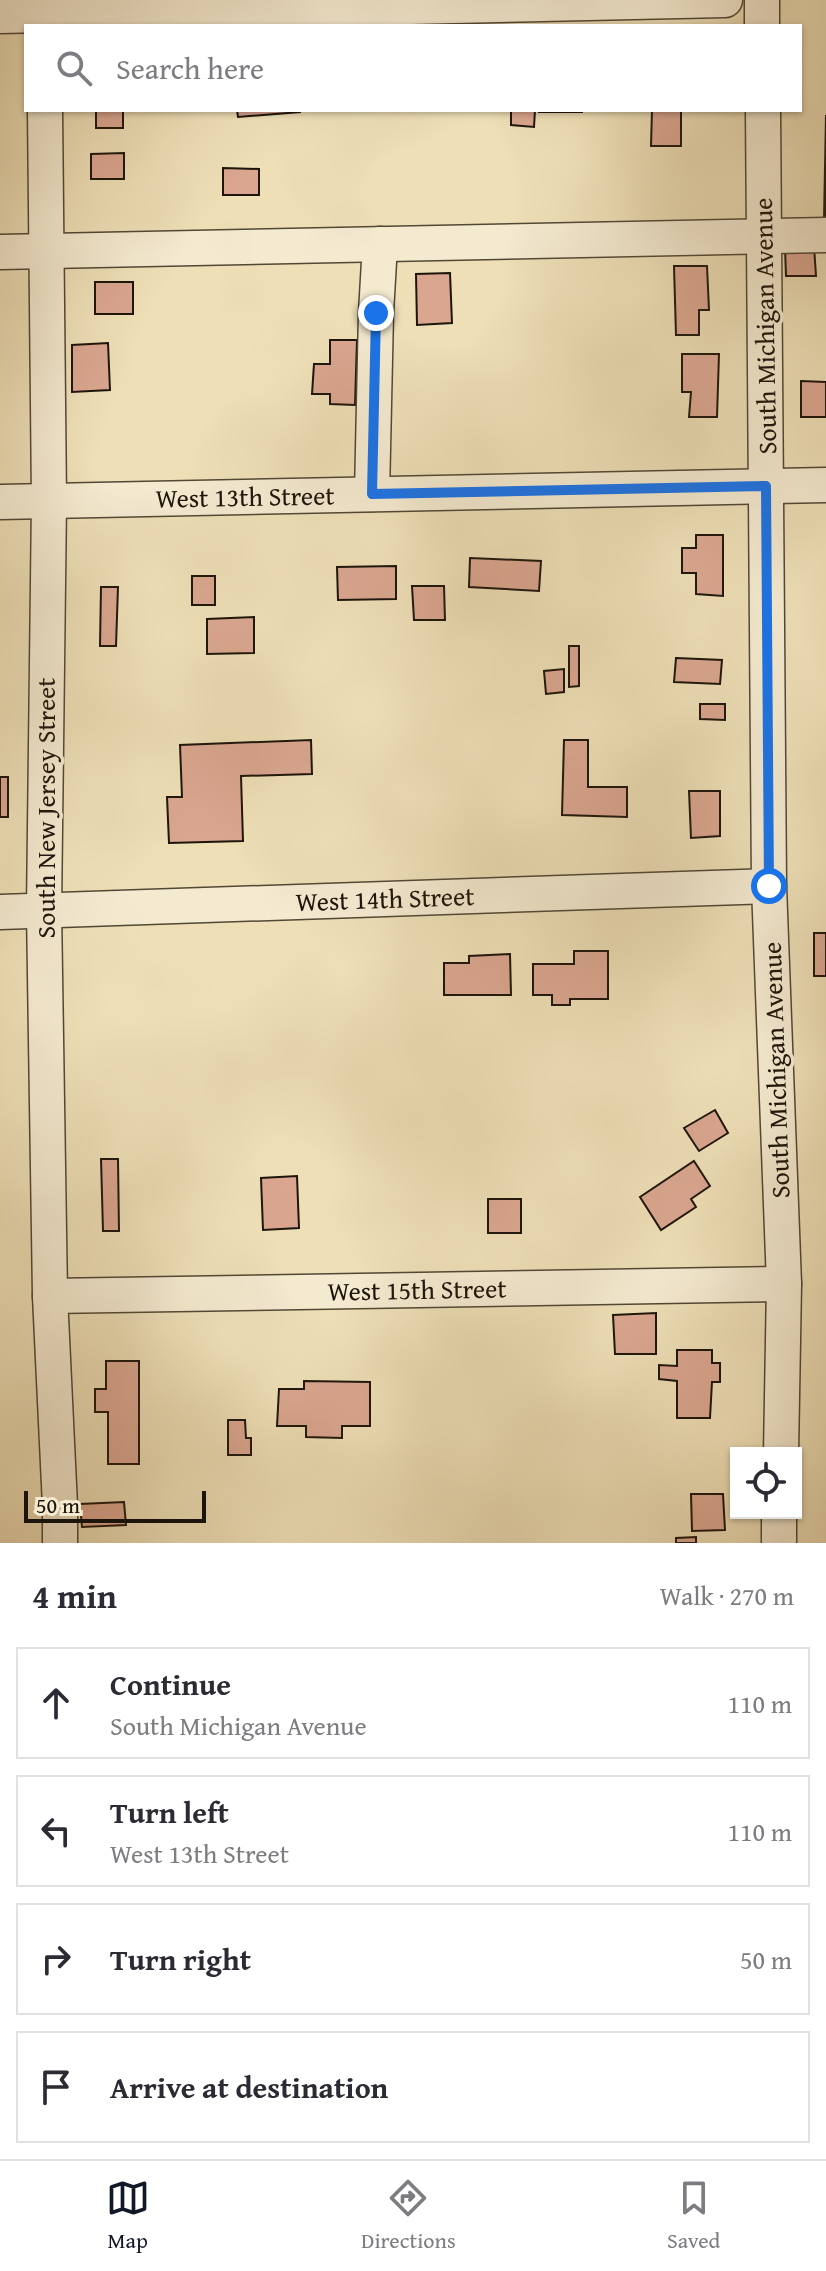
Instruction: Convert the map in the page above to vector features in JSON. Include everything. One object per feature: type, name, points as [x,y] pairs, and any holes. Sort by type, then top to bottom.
[{"type":"street","points":[[0,16],[725,0]]},
{"type":"street","points":[[762,0],[762,24]]},
{"type":"street","name":"South New Jersey Street","points":[[45,112],[49,501],[44,910],[50,1296],[60,1543]]},
{"type":"street","name":"South Michigan Avenue","points":[[763,112],[769,886],[784,1284],[781,1447]]},
{"type":"street","points":[[0,252],[826,235]]},
{"type":"street","points":[[372,494],[380,244]]},
{"type":"street","name":"West 13th Street","points":[[0,502],[826,485]]},
{"type":"street","name":"West 14th Street","points":[[0,912],[769,886]]},
{"type":"street","name":"West 15th Street","points":[[50,1296],[784,1284]]},
{"type":"street","points":[[779,1519],[779,1543]]},
{"type":"building","points":[[96,112],[123,112],[123,128],[96,128]]},
{"type":"building","points":[[237,112],[300,112],[238,117]]},
{"type":"building","points":[[511,112],[535,112],[534,127],[511,125]]},
{"type":"building","points":[[652,112],[681,112],[681,146],[651,146]]},
{"type":"building","points":[[826,115],[826,220],[824,220]]},
{"type":"building","points":[[124,153],[124,179],[91,179],[91,154]]},
{"type":"building","points":[[223,168],[259,169],[259,195],[223,195]]},
{"type":"building","points":[[814,246],[816,276],[786,276],[785,248]]},
{"type":"building","points":[[674,266],[707,266],[709,310],[699,310],[699,335],[676,335]]},
{"type":"building","points":[[450,273],[452,323],[417,325],[416,274]]},
{"type":"building","points":[[95,282],[133,282],[133,314],[95,314]]},
{"type":"building","points":[[330,340],[357,340],[355,405],[330,404],[330,394],[312,394],[314,364],[330,364]]},
{"type":"building","points":[[108,343],[110,390],[72,392],[72,345]]},
{"type":"building","points":[[682,354],[719,354],[717,417],[689,417],[691,392],[682,392]]},
{"type":"building","points":[[801,381],[826,382],[826,417],[801,417]]},
{"type":"building","points":[[696,535],[723,535],[723,596],[696,594],[696,573],[682,573],[682,548],[696,548]]},
{"type":"building","points":[[470,558],[541,561],[539,591],[469,587]]},
{"type":"building","points":[[396,566],[396,599],[338,600],[337,567]]},
{"type":"building","points":[[192,576],[215,576],[215,605],[192,605]]},
{"type":"building","points":[[412,586],[444,586],[445,620],[414,620]]},
{"type":"building","points":[[101,587],[118,587],[116,646],[100,646]]},
{"type":"building","points":[[254,617],[254,653],[207,654],[207,619]]},
{"type":"building","points":[[569,646],[579,646],[579,686],[569,687]]},
{"type":"building","points":[[676,658],[722,660],[720,684],[674,682]]},
{"type":"building","points":[[564,669],[564,692],[546,694],[544,671]]},
{"type":"building","points":[[700,704],[725,704],[725,720],[700,719]]},
{"type":"building","points":[[311,740],[312,774],[241,776],[243,841],[169,843],[167,797],[182,797],[180,745]]},
{"type":"building","points":[[564,740],[588,740],[588,787],[627,787],[627,817],[562,815]]},
{"type":"building","points":[[0,777],[8,777],[8,817],[0,817]]},
{"type":"building","points":[[689,791],[720,791],[720,836],[691,838]]},
{"type":"building","points":[[814,933],[826,933],[826,976],[814,976]]},
{"type":"building","points":[[574,951],[608,951],[608,999],[570,999],[570,1005],[552,1005],[552,995],[533,995],[533,964],[574,964]]},
{"type":"building","points":[[510,954],[511,995],[444,995],[444,963],[469,963],[469,956]]},
{"type":"building","points":[[715,1110],[728,1133],[699,1151],[684,1128]]},
{"type":"building","points":[[101,1159],[118,1159],[119,1231],[103,1231]]},
{"type":"building","points":[[694,1161],[710,1186],[691,1199],[696,1207],[661,1230],[640,1197]]},
{"type":"building","points":[[297,1176],[299,1228],[263,1230],[261,1178]]},
{"type":"building","points":[[488,1199],[521,1199],[521,1233],[488,1233]]},
{"type":"building","points":[[656,1313],[656,1354],[615,1354],[613,1315]]},
{"type":"building","points":[[677,1350],[712,1350],[712,1363],[720,1363],[720,1382],[712,1382],[710,1418],[677,1418],[677,1381],[659,1379],[659,1365],[677,1366]]},
{"type":"building","points":[[106,1361],[139,1361],[139,1464],[108,1464],[108,1412],[95,1412],[95,1389],[106,1389]]},
{"type":"building","points":[[304,1381],[370,1382],[370,1426],[342,1426],[342,1438],[306,1437],[306,1426],[277,1426],[279,1389],[304,1389]]},
{"type":"building","points":[[228,1420],[245,1420],[246,1438],[251,1438],[251,1455],[228,1455]]},
{"type":"building","points":[[691,1494],[723,1494],[725,1530],[692,1531]]},
{"type":"building","points":[[124,1502],[126,1525],[82,1527],[80,1504]]},
{"type":"building","points":[[696,1537],[696,1543],[676,1543],[676,1538]]},
{"type":"route","points":[[376,313],[372,494],[766,486],[769,886]]}]
